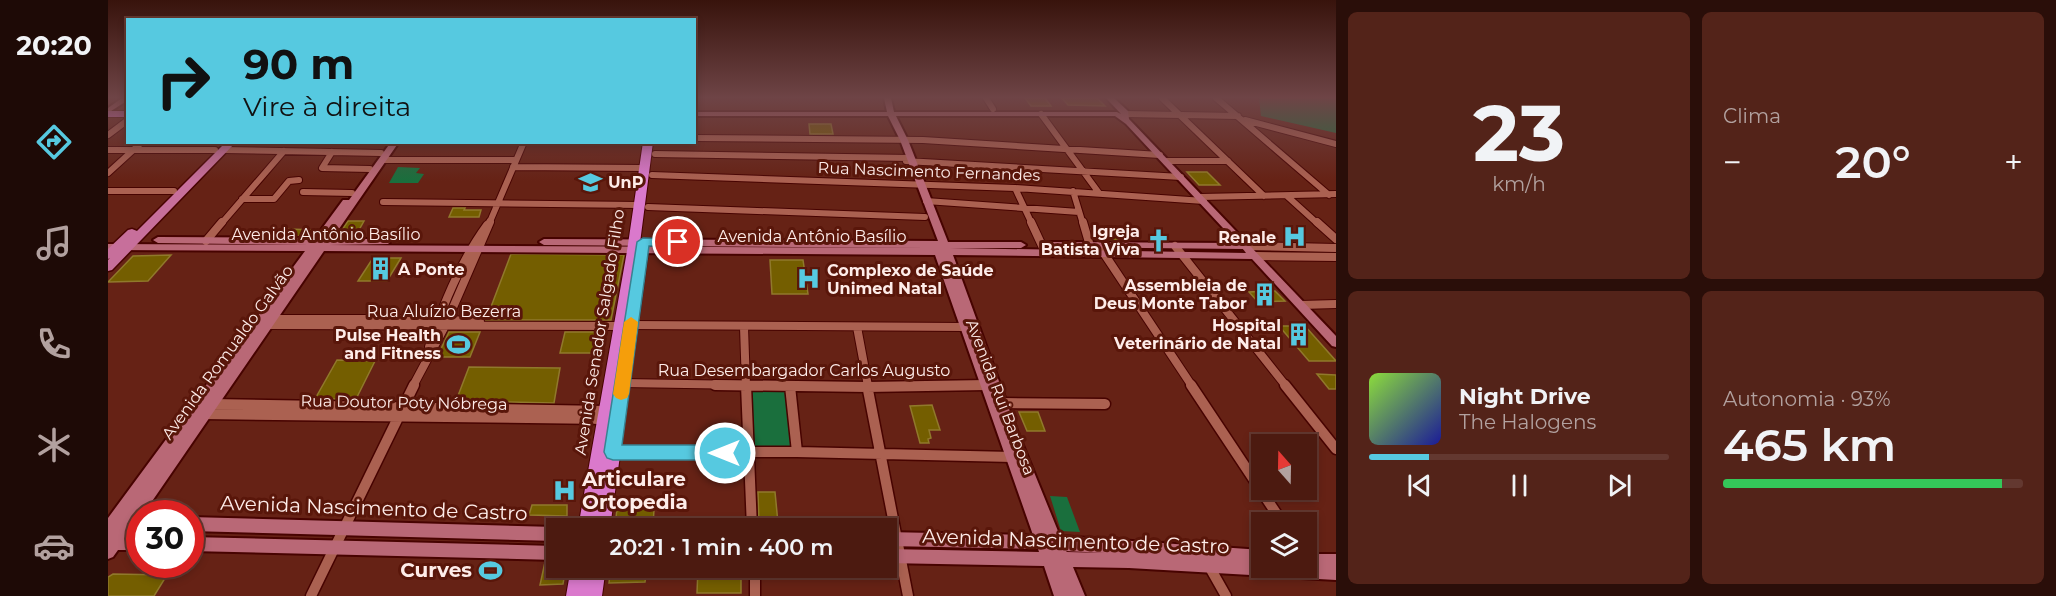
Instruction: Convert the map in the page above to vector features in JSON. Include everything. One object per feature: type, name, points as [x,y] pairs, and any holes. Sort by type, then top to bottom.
[{"type":"highway","name":"Avenida Senador Salgado Filho","points":[[589,518],[605,415],[638,246],[648,172],[648,144]]},
{"type":"highway","name":"Avenida Senador Salgado Filho","points":[[648,172],[656,148]]},
{"type":"highway","name":"Avenida Senador Salgado Filho","points":[[603,518],[623,383],[623,325]]},
{"type":"highway","points":[[576,596],[579,578]]},
{"type":"highway","points":[[592,596],[594,578]]},
{"type":"main road","name":"Avenida Rui Barbosa","points":[[894,126],[917,184],[926,217],[942,248],[965,327],[1012,457],[1024,475]]},
{"type":"main road","points":[[1132,126],[1336,343]]},
{"type":"main road","name":"Avenida Romualdo Galvão","points":[[116,532],[382,157],[387,144]]},
{"type":"main road","name":"Avenida Romualdo Galvão","points":[[116,532],[270,322],[352,193],[393,144]]},
{"type":"main road","points":[[108,267],[118,245],[223,146]]},
{"type":"main road","points":[[118,245],[223,146]]},
{"type":"main road","name":"Avenida Rui Barbosa","points":[[917,184],[926,201],[1002,403],[1024,475],[1056,559],[1077,596]]},
{"type":"main road","name":"Avenida Antônio Basílio","points":[[118,245],[206,241],[320,245]]},
{"type":"main road","points":[[524,249],[548,242]]},
{"type":"main road","name":"Avenida Antônio Basílio","points":[[118,245],[478,245],[548,242],[638,246]]},
{"type":"main road","name":"Avenida Antônio Basílio","points":[[478,245],[524,249],[638,246],[1098,248],[1179,250],[1256,256]]},
{"type":"main road","name":"Avenida Antônio Basílio","points":[[1179,250],[1246,246]]},
{"type":"main road","name":"Avenida Antônio Basílio","points":[[1043,248],[1098,248]]},
{"type":"main road","name":"Avenida Nascimento de Castro","points":[[204,524],[546,534]]},
{"type":"main road","points":[[483,532],[495,550]]},
{"type":"main road","name":"Avenida Nascimento de Castro","points":[[897,539],[1050,543],[1126,554],[1205,559],[1336,573]]},
{"type":"main road","points":[[980,541],[985,558]]},
{"type":"main road","points":[[204,544],[546,553]]},
{"type":"main road","name":"Avenida Nascimento de Castro","points":[[897,556],[1056,559],[1126,554]]},
{"type":"main road","name":"Avenida Nascimento de Castro","points":[[1205,559],[1251,557]]},
{"type":"main road","name":"Avenida Rui Barbosa","points":[[1056,559],[1062,596]]},
{"type":"main road","points":[[1317,560],[1336,561]]},
{"type":"street","points":[[108,135],[119,126]]},
{"type":"street","points":[[1050,126],[1099,193]]},
{"type":"street","points":[[1191,126],[1264,196]]},
{"type":"street","points":[[1250,126],[1333,194]]},
{"type":"street","points":[[1270,126],[1336,144]]},
{"type":"street","points":[[108,128],[126,129]]},
{"type":"street","points":[[696,138],[900,140],[1228,161]]},
{"type":"street","points":[[1327,143],[1336,151]]},
{"type":"street","points":[[108,173],[140,144]]},
{"type":"street","points":[[427,357],[437,323],[451,302],[523,144]]},
{"type":"street","name":"Rua Nascimento Fernandes","points":[[108,150],[223,146],[648,172],[1015,188],[1202,199],[1333,194]]},
{"type":"street","points":[[656,148],[908,160],[1181,177]]},
{"type":"street","points":[[206,241],[284,151]]},
{"type":"street","points":[[332,152],[321,168],[370,169]]},
{"type":"street","points":[[242,199],[274,199],[289,181],[299,180]]},
{"type":"street","points":[[1015,188],[1043,248]]},
{"type":"street","points":[[108,191],[174,190]]},
{"type":"street","points":[[1073,191],[1079,212],[1098,248],[1275,512]]},
{"type":"street","points":[[303,192],[352,193]]},
{"type":"street","points":[[1287,196],[1336,239]]},
{"type":"street","points":[[926,201],[1079,212]]},
{"type":"street","points":[[383,202],[644,206],[926,217]]},
{"type":"street","name":"Avenida Antônio Basílio","points":[[1246,246],[1336,248]]},
{"type":"street","points":[[1179,250],[1336,449]]},
{"type":"street","name":"Avenida Antônio Basílio","points":[[1256,256],[1336,257]]},
{"type":"street","points":[[311,596],[397,417],[447,323],[451,302]]},
{"type":"street","points":[[1301,305],[1336,304]]},
{"type":"street","name":"Rua Aluízio Bezerra","points":[[270,322],[965,327]]},
{"type":"street","points":[[744,327],[747,453],[751,518]]},
{"type":"street","points":[[857,327],[889,518]]},
{"type":"street","name":"Rua Desembargador Carlos Augusto","points":[[623,383],[867,387],[986,386]]},
{"type":"street","points":[[790,386],[797,452]]},
{"type":"street","points":[[1002,403],[1105,404]]},
{"type":"street","name":"Rua Doutor Poty Nóbrega","points":[[211,404],[402,407],[453,413]]},
{"type":"street","name":"Rua Doutor Poty Nóbrega","points":[[203,414],[397,417],[453,413],[605,415]]},
{"type":"street","points":[[613,452],[797,452],[880,456],[1012,457]]},
{"type":"street","points":[[1205,559],[1226,596]]},
{"type":"street","points":[[897,567],[908,596]]},
{"type":"street","points":[[755,578],[755,596]]},
{"type":"green space","points":[[1304,126],[1336,126],[1336,133]]},
{"type":"green space","points":[[398,167],[420,168],[416,173],[424,174],[418,183],[389,183]]},
{"type":"green space","points":[[748,387],[784,387],[792,449],[753,448]]},
{"type":"green space","points":[[1050,496],[1067,497],[1080,532],[1061,531]]},
{"type":"building","points":[[809,126],[831,126],[833,134],[810,134]]},
{"type":"building","points":[[1187,172],[1207,172],[1220,185],[1199,185]]},
{"type":"building","points":[[453,208],[481,210],[479,217],[449,217]]},
{"type":"building","points":[[348,221],[364,221],[355,237],[338,236]]},
{"type":"building","points":[[1105,228],[1119,228],[1126,240],[1095,240],[1091,229],[1107,230]]},
{"type":"building","points":[[286,229],[318,230],[314,236],[281,236]]},
{"type":"building","points":[[511,254],[624,255],[611,320],[486,320]]},
{"type":"building","points":[[171,255],[148,281],[108,282],[133,256]]},
{"type":"building","name":"A Ponte","points":[[373,258],[401,258],[387,281],[358,281]]},
{"type":"building","points":[[770,260],[803,260],[808,294],[772,294]]},
{"type":"building","name":"Assembleia de Deus Monte Tabor","points":[[1275,291],[1285,301],[1258,302],[1249,292]]},
{"type":"building","points":[[1279,326],[1305,326],[1336,361],[1309,361]]},
{"type":"building","name":"Pulse Health and Fitness","points":[[449,332],[480,332],[470,357],[437,357]]},
{"type":"building","points":[[565,332],[604,332],[599,353],[560,353]]},
{"type":"building","points":[[337,360],[375,361],[356,399],[315,399]]},
{"type":"building","points":[[469,367],[560,368],[554,403],[456,401]]},
{"type":"building","points":[[1317,374],[1336,375],[1336,389],[1329,389]]},
{"type":"building","points":[[932,405],[940,430],[929,430],[931,438],[928,439],[929,443],[920,443],[910,406]]},
{"type":"building","points":[[1019,412],[1038,412],[1045,431],[1027,431]]},
{"type":"building","points":[[758,492],[775,492],[778,518],[759,518]]},
{"type":"building","points":[[532,505],[567,505],[567,516],[529,515]]},
{"type":"building","points":[[617,509],[654,509],[654,518],[616,518]]},
{"type":"building","points":[[545,562],[546,578],[564,578],[563,584],[540,585]]},
{"type":"building","points":[[113,574],[126,574],[126,578],[165,578],[154,596],[108,596],[108,577]]},
{"type":"building","points":[[610,578],[646,578],[645,582],[609,583]]},
{"type":"building","points":[[698,578],[741,578],[741,593],[697,593]]},
{"type":"slow traffic","points":[[621,394],[631,322]]},
{"type":"place","name":"UnP","points":[[590,182]]},
{"type":"place","name":"Renale","points":[[1294,237]]},
{"type":"place","name":"Igreja Batista Viva","points":[[1158,240]]},
{"type":"place","name":"A Ponte","points":[[380,269]]},
{"type":"place","name":"Complexo de Saúde Unimed Natal","points":[[809,279]]},
{"type":"place","name":"Assembleia de Deus Monte Tabor","points":[[1265,294]]},
{"type":"place","name":"Hospital Veterinário de Natal","points":[[1299,334]]},
{"type":"place","name":"Pulse Health and Fitness","points":[[459,344]]},
{"type":"place","name":"Articulare Ortopedia","points":[[564,491]]},
{"type":"place","name":"Curves","points":[[490,570]]},
{"type":"route","points":[[678,242],[643,242],[613,452],[725,453]]}]
